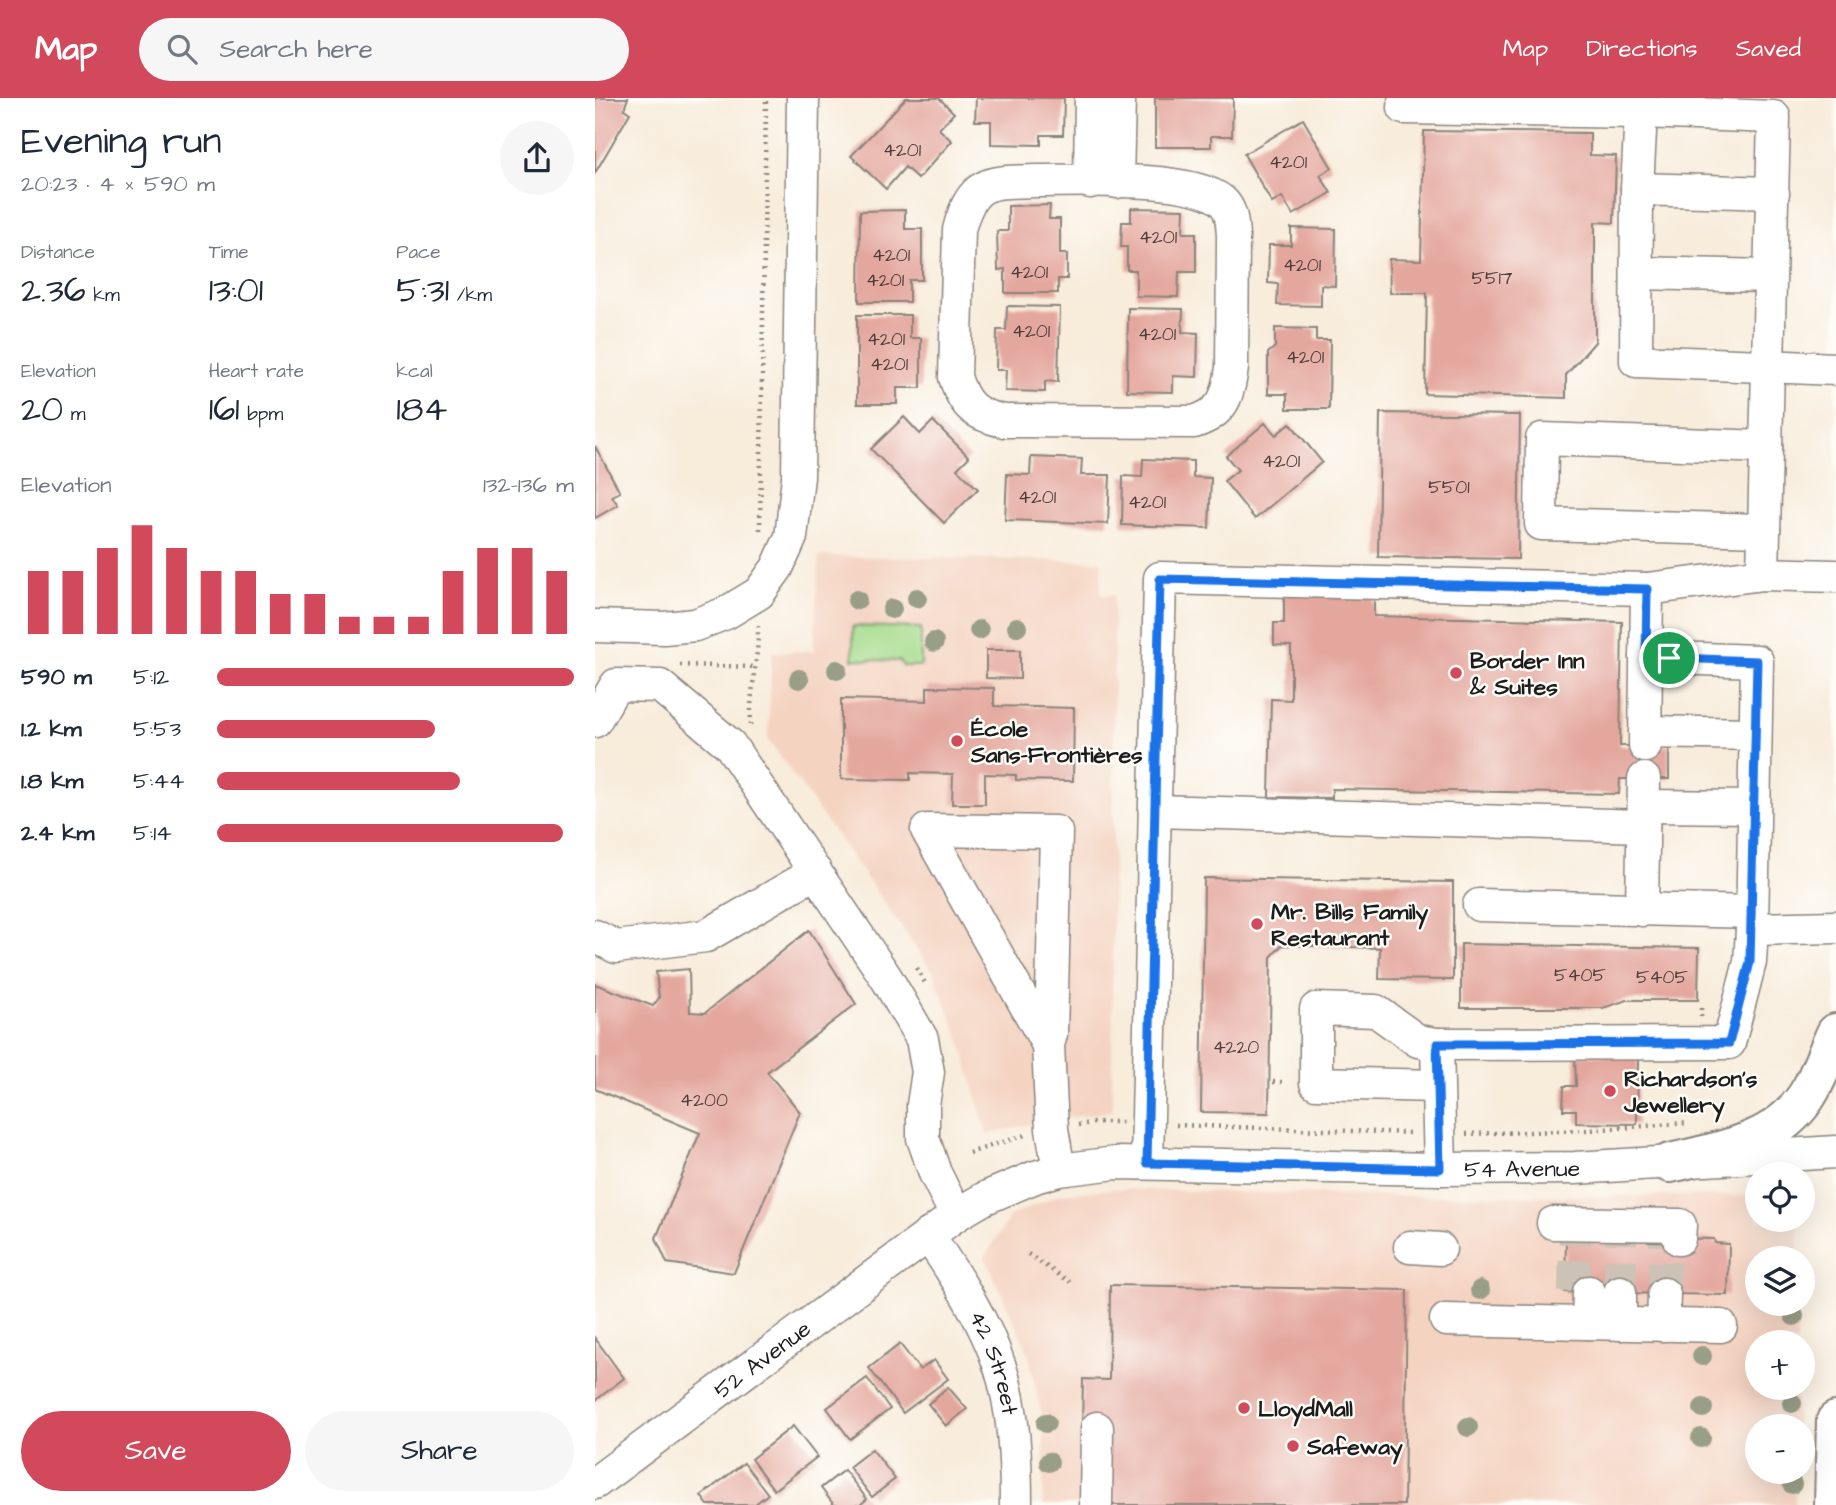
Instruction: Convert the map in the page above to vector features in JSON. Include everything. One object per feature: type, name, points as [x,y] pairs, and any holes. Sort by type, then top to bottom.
[{"type":"highway","points":[[1670,1163],[1739,1147],[1786,1121],[1808,1094],[1836,1033]]},
{"type":"highway","points":[[1834,1505],[1836,1421]]},
{"type":"street","points":[[595,626],[664,628],[695,625],[726,613],[759,593],[777,568],[791,537],[798,477],[803,98]]},
{"type":"street","points":[[1091,98],[1104,182]]},
{"type":"street","points":[[1104,182],[1119,98]]},
{"type":"street","points":[[1405,98],[1404,108],[1640,105],[1774,117],[1763,574]]},
{"type":"street","points":[[1640,105],[1636,361],[1836,369]]},
{"type":"street","points":[[995,182],[1104,182],[1182,186],[1207,192],[1223,202],[1231,215],[1232,368],[1229,388],[1220,407],[1209,418],[1194,422],[1004,421],[984,416],[968,405],[955,377],[959,230],[965,207],[979,190],[995,182]]},
{"type":"street","points":[[1637,189],[1773,193]]},
{"type":"street","points":[[1637,273],[1770,276]]},
{"type":"street","points":[[1765,530],[1541,524],[1542,439],[1766,447]]},
{"type":"street","points":[[1147,1163],[1160,579],[1647,589],[1763,574],[1836,576]]},
{"type":"street","points":[[1647,589],[1645,739],[1755,734]]},
{"type":"street","points":[[1437,1086],[1316,1083],[1316,1009],[1376,1011],[1418,1041],[1437,1044],[1729,1043],[1750,962],[1757,661],[1646,657]]},
{"type":"street","points":[[595,721],[616,685],[660,686],[730,745],[887,979],[922,1039],[928,1072],[923,1105],[923,1138],[935,1173],[956,1216]]},
{"type":"street","points":[[1155,811],[1644,804],[1753,807]]},
{"type":"street","points":[[1642,910],[1644,804]]},
{"type":"street","points":[[1048,1045],[927,830],[1056,832],[1051,1034],[1048,1045],[1052,1129],[1059,1170]]},
{"type":"street","points":[[595,936],[616,947],[706,936],[816,872]]},
{"type":"street","points":[[1479,905],[1642,910],[1836,928]]},
{"type":"street","points":[[1437,1044],[1440,1169]]},
{"type":"street","name":"54 Avenue","points":[[928,1234],[1010,1187],[1059,1170],[1116,1163],[1440,1169],[1575,1168],[1836,1152]]},
{"type":"street","points":[[1576,1228],[1646,1232]]},
{"type":"street","name":"52 Avenue","points":[[595,1483],[928,1234]]},
{"type":"street","name":"42 Street","points":[[928,1234],[980,1321],[1000,1367],[1015,1446],[1016,1505]]},
{"type":"street","points":[[1581,1292],[1581,1323]]},
{"type":"street","points":[[1649,1325],[1649,1293],[1649,1325]]},
{"type":"street","points":[[1446,1320],[1721,1326]]},
{"type":"street","points":[[1095,1505],[1097,1428]]},
{"type":"path","points":[[760,534],[766,98]]},
{"type":"path","points":[[752,731],[751,700],[759,649],[758,618]]},
{"type":"path","points":[[1068,1127],[1118,1122]]},
{"type":"path","points":[[1463,1134],[1589,1130],[1689,1123]]},
{"type":"path","points":[[1175,1125],[1404,1133]]},
{"type":"path","points":[[969,1153],[1035,1133]]},
{"type":"path","points":[[1028,1254],[1070,1283]]},
{"type":"shaded area","points":[[819,556],[1101,561],[1101,595],[1114,595],[1112,1111],[1030,1124],[987,1135],[961,1042],[933,972],[768,739],[772,652],[814,651]]},
{"type":"shaded area","points":[[1113,1189],[1391,1196],[1745,1196],[1745,1232],[1799,1232],[1798,1246],[1745,1246],[1745,1316],[1798,1316],[1797,1330],[1745,1330],[1745,1400],[1797,1400],[1796,1414],[1745,1414],[1745,1484],[1795,1484],[1795,1505],[1043,1505],[1044,1427],[1028,1352],[985,1257],[1010,1216],[1061,1194]]},
{"type":"green space","points":[[853,626],[921,628],[921,666],[903,666],[900,661],[853,659]]},
{"type":"building","points":[[595,98],[628,98],[624,109],[630,113],[595,173]]},
{"type":"building","points":[[906,98],[939,98],[954,113],[939,129],[952,141],[918,179],[905,167],[886,189],[851,156]]},
{"type":"building","points":[[976,98],[1064,98],[1063,135],[1041,135],[1041,145],[991,144],[991,121],[975,121]]},
{"type":"building","points":[[1155,98],[1233,98],[1232,136],[1211,136],[1211,147],[1155,147]]},
{"type":"building","points":[[1303,119],[1332,168],[1320,175],[1331,193],[1293,215],[1282,197],[1272,203],[1244,154]]},
{"type":"building","points":[[1424,131],[1590,133],[1590,155],[1616,156],[1614,223],[1595,222],[1595,342],[1566,375],[1566,398],[1425,394],[1427,293],[1390,293],[1389,259],[1421,260]]},
{"type":"building","points":[[1050,205],[1049,219],[1060,219],[1060,254],[1067,254],[1067,279],[1058,279],[1058,293],[1005,293],[1005,269],[998,270],[997,231],[1008,231],[1008,206]]},
{"type":"building","points":[[1131,208],[1184,209],[1183,233],[1196,233],[1196,272],[1179,272],[1178,297],[1136,296],[1136,270],[1127,270],[1127,247],[1121,247],[1122,222],[1131,222]]},
{"type":"building","points":[[905,210],[905,229],[922,229],[922,280],[909,280],[909,302],[859,302],[860,211]]},
{"type":"building","points":[[1291,228],[1336,229],[1335,286],[1321,285],[1321,306],[1277,305],[1278,284],[1268,283],[1269,245],[1291,245]]},
{"type":"building","points":[[1007,306],[1060,307],[1058,382],[1045,381],[1045,392],[1005,391],[1006,370],[996,370],[997,330],[1006,330]]},
{"type":"building","points":[[1128,308],[1183,309],[1182,332],[1198,333],[1197,377],[1173,376],[1173,392],[1127,391]]},
{"type":"building","points":[[857,315],[910,315],[910,338],[921,338],[921,388],[897,388],[897,404],[857,404]]},
{"type":"building","points":[[1275,328],[1316,329],[1316,340],[1330,340],[1329,409],[1287,409],[1287,394],[1268,394],[1268,353],[1275,347]]},
{"type":"building","points":[[1380,413],[1520,415],[1518,559],[1378,557]]},
{"type":"building","points":[[904,417],[920,434],[933,421],[969,457],[957,469],[978,489],[944,523],[871,449]]},
{"type":"building","points":[[1265,423],[1276,435],[1290,423],[1322,462],[1255,519],[1224,481],[1238,470],[1226,456]]},
{"type":"building","points":[[595,446],[620,492],[612,496],[618,505],[595,518]]},
{"type":"building","points":[[1031,457],[1082,459],[1081,475],[1110,475],[1108,524],[1005,520],[1007,474],[1030,475]]},
{"type":"building","points":[[1143,459],[1193,461],[1193,477],[1211,478],[1209,528],[1122,525],[1123,476],[1142,477]]},
{"type":"building","name":"Border Inn & Suites","points":[[1284,591],[1374,593],[1374,616],[1622,622],[1620,746],[1669,746],[1669,779],[1620,779],[1619,794],[1332,789],[1332,798],[1269,797],[1271,699],[1291,700],[1291,646],[1274,645],[1274,623],[1284,623]]},
{"type":"building","points":[[986,650],[1020,650],[1020,679],[986,678]]},
{"type":"building","name":"École Sans-Frontières","points":[[927,687],[994,688],[994,706],[1074,708],[1073,781],[1016,780],[1016,775],[985,774],[985,804],[952,804],[953,774],[910,773],[910,780],[841,779],[841,699],[927,701]]},
{"type":"building","points":[[1204,878],[1453,882],[1453,980],[1379,979],[1380,948],[1282,945],[1271,957],[1269,1113],[1201,1112]]},
{"type":"building","points":[[809,930],[856,1004],[767,1072],[800,1112],[734,1273],[667,1263],[656,1238],[700,1133],[595,1089],[595,984],[653,1006],[659,998],[656,972],[689,969],[690,1012],[705,1013]]},
{"type":"building","points":[[1461,944],[1699,948],[1698,1000],[1627,1000],[1603,1008],[1461,1008]]},
{"type":"building","points":[[1575,1055],[1638,1056],[1637,1124],[1576,1123],[1576,1110],[1563,1110],[1564,1086],[1576,1086]]},
{"type":"building","points":[[1566,1236],[1714,1239],[1715,1243],[1729,1244],[1728,1295],[1565,1292]]},
{"type":"building","name":"LloydMall","points":[[1110,1285],[1407,1290],[1404,1505],[1107,1505],[1082,1428],[1083,1379],[1109,1380]]},
{"type":"building","points":[[595,1338],[624,1378],[595,1401]]},
{"type":"building","points":[[900,1344],[920,1370],[934,1360],[948,1379],[903,1413],[869,1368]]},
{"type":"building","points":[[867,1378],[890,1409],[850,1439],[827,1408]]},
{"type":"building","points":[[948,1387],[967,1409],[946,1426],[928,1404]]},
{"type":"building","points":[[793,1426],[817,1457],[774,1490],[751,1459]]},
{"type":"building","points":[[872,1449],[895,1479],[872,1497],[849,1467]]},
{"type":"building","points":[[744,1463],[768,1494],[754,1505],[708,1505],[701,1496]]},
{"type":"building","points":[[844,1470],[867,1499],[860,1505],[834,1505],[821,1488]]},
{"type":"tunnel","points":[[1574,1292],[1575,1236]]},
{"type":"tunnel","points":[[1620,1292],[1621,1237]]},
{"type":"tunnel","points":[[1664,1294],[1665,1238]]},
{"type":"place","name":"Border Inn & Suites","points":[[1456,673]]},
{"type":"place","name":"École Sans-Frontières","points":[[957,741]]},
{"type":"place","name":"Mr. Bills Family Restaurant","points":[[1257,924]]},
{"type":"place","name":"Richardson's Jewellery","points":[[1610,1091]]},
{"type":"place","name":"LloydMall","points":[[1244,1408]]},
{"type":"place","name":"Safeway","points":[[1293,1446]]},
{"type":"route","points":[[1160,579],[1647,589],[1646,657],[1669,658],[1757,661],[1750,962],[1729,1043],[1437,1044],[1440,1169],[1147,1163],[1160,579]]}]
